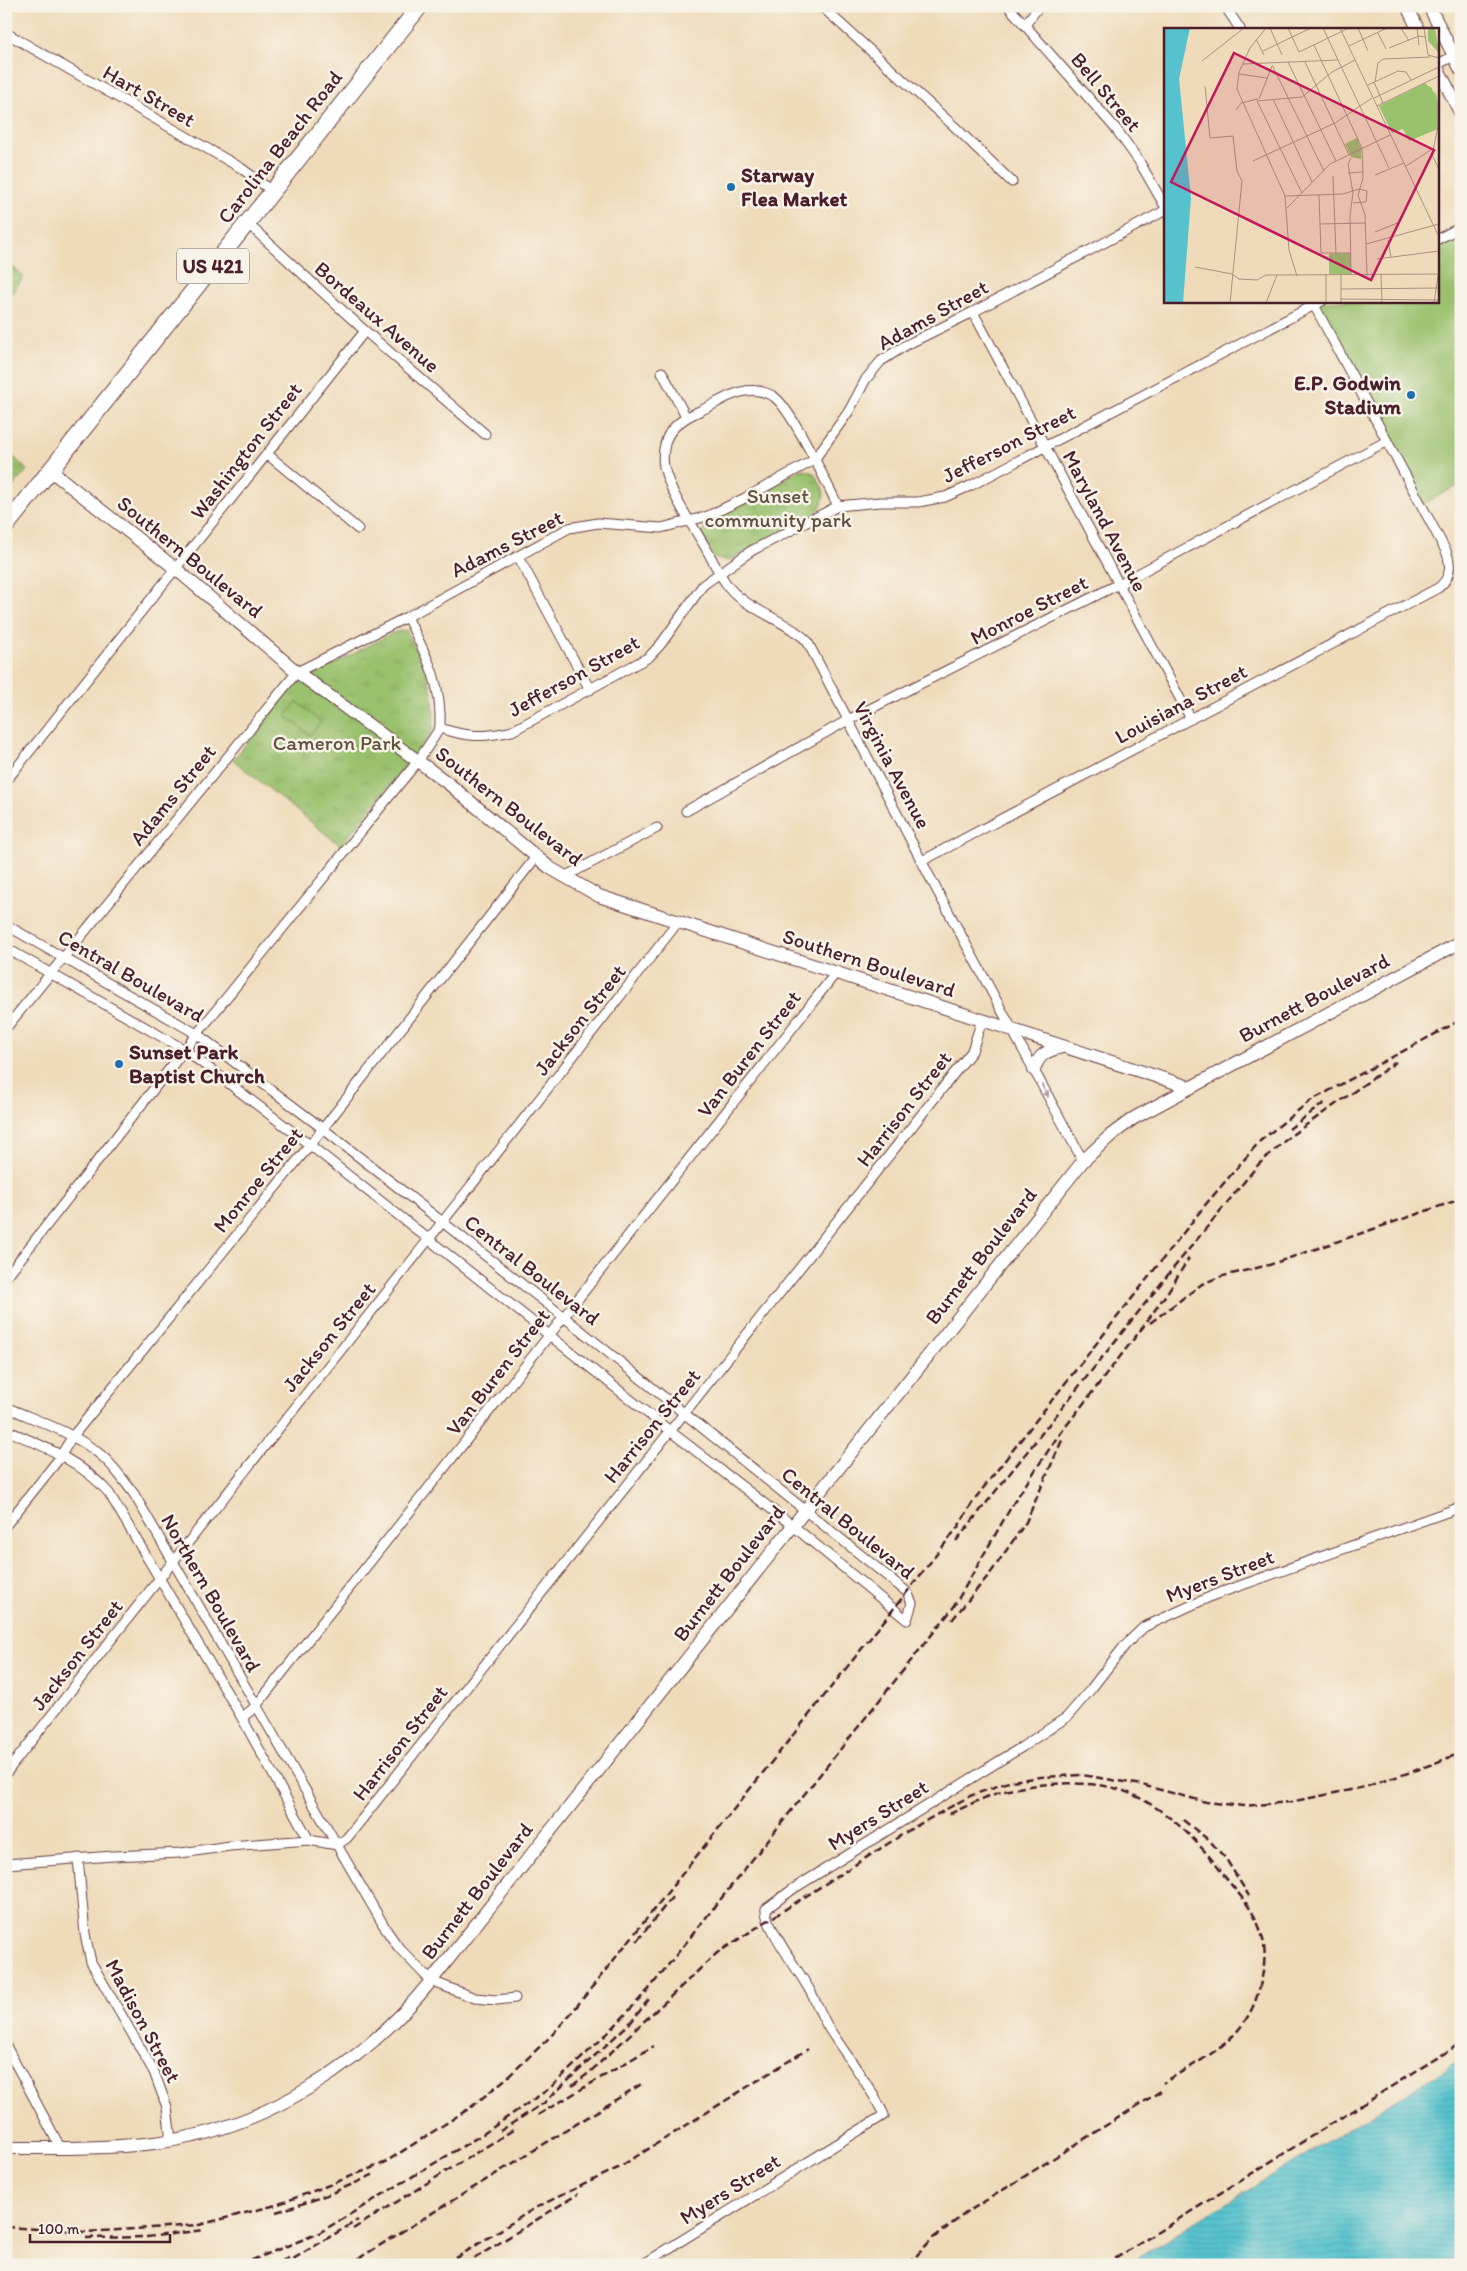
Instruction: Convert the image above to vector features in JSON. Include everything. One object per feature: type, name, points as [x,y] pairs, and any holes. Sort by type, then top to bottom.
[{"type":"highway","name":"Carolina Beach Road","points":[[6,526],[420,6]]},
{"type":"main road","points":[[1407,6],[1418,28]]},
{"type":"main road","points":[[1429,6],[1461,70]]},
{"type":"main road","points":[[1440,73],[1461,114]]},
{"type":"main road","name":"Southern Boulevard","points":[[51,471],[176,569],[297,672],[418,761],[536,857],[564,877],[599,896],[834,974],[1188,1087]]},
{"type":"main road","name":"Burnett Boulevard","points":[[6,2148],[121,2146],[171,2140],[208,2132],[240,2121],[306,2090],[375,2040],[408,2008],[431,1981],[1083,1161],[1122,1126],[1188,1087],[1461,942]]},
{"type":"main road","points":[[1034,1070],[1042,1054],[1047,1050],[1062,1047]]},
{"type":"street","points":[[6,7],[10,6]]},
{"type":"street","points":[[821,6],[955,127],[1012,182]]},
{"type":"street","name":"Bell Street","points":[[1008,6],[1116,129],[1139,161],[1164,205]]},
{"type":"street","points":[[1025,25],[1039,6]]},
{"type":"street","points":[[1225,6],[1239,28]]},
{"type":"street","name":"Hart Street","points":[[6,33],[241,168],[272,192]]},
{"type":"street","points":[[1440,63],[1454,56]]},
{"type":"street","name":"Adams Street","points":[[6,1028],[297,672],[407,616],[569,528],[598,523],[661,528],[708,516],[745,498],[814,460],[849,411],[866,379],[881,361],[906,345],[974,312],[1164,210]]},
{"type":"street","name":"Bordeaux Avenue","points":[[247,223],[365,330],[485,434]]},
{"type":"street","points":[[1440,238],[1461,227]]},
{"type":"street","points":[[1318,303],[1387,441]]},
{"type":"street","name":"Jefferson Street","points":[[440,728],[465,736],[491,736],[512,731],[649,658],[703,585],[751,551],[838,506],[880,502],[918,502],[945,497],[1045,447],[1318,303]]},
{"type":"street","name":"Maryland Avenue","points":[[974,312],[1191,719]]},
{"type":"street","name":"Washington Street","points":[[6,781],[365,330]]},
{"type":"street","points":[[662,372],[686,417]]},
{"type":"street","name":"Virginia Avenue","points":[[838,506],[792,417],[774,396],[756,390],[735,392],[686,417],[670,432],[664,451],[664,467],[672,488],[725,583],[738,596],[795,629],[807,641],[922,861],[1083,1161]]},
{"type":"street","name":"Louisiana Street","points":[[922,861],[1438,588],[1445,581],[1450,571],[1450,563],[1446,551],[1387,441]]},
{"type":"street","name":"Monroe Street","points":[[686,811],[848,720],[1119,584],[1387,441]]},
{"type":"street","points":[[266,454],[358,529]]},
{"type":"street","points":[[518,556],[590,690]]},
{"type":"street","points":[[6,1277],[197,1034],[418,761],[440,728],[441,703],[436,681],[407,616]]},
{"type":"street","points":[[564,877],[657,828]]},
{"type":"street","name":"Monroe Street","points":[[6,1525],[72,1437],[310,1144],[536,857]]},
{"type":"street","name":"Jackson Street","points":[[6,1773],[172,1561],[430,1240],[678,922]]},
{"type":"street","name":"Central Boulevard","points":[[6,925],[64,956],[197,1034],[322,1128],[564,1317],[907,1592],[912,1603],[907,1620],[792,1526],[310,1144],[185,1050],[6,948]]},
{"type":"street","name":"Van Buren Street","points":[[242,1718],[256,1706],[834,974]]},
{"type":"street","name":"Harrison Street","points":[[337,1845],[347,1838],[972,1051],[982,1020]]},
{"type":"street","name":"Northern Boulevard","points":[[6,1407],[72,1437],[102,1455],[134,1494],[387,1931],[399,1948],[431,1981]]},
{"type":"street","name":"Northern Boulevard","points":[[6,1430],[61,1454],[88,1471],[109,1492],[242,1718],[309,1840]]},
{"type":"street","name":"Myers Street","points":[[642,2265],[884,2115],[827,2024],[810,1990],[774,1932],[766,1915],[766,1909],[793,1889],[1022,1747],[1066,1717],[1133,1636],[1151,1623],[1214,1595],[1461,1507]]},
{"type":"street","points":[[6,1864],[181,1853],[230,1846],[309,1840],[337,1845]]},
{"type":"street","name":"Madison Street","points":[[78,1858],[85,1934],[91,1962],[154,2072],[167,2107],[171,2140]]},
{"type":"street","points":[[431,1981],[482,2000],[515,1998]]},
{"type":"street","points":[[6,2046],[60,2148]]},
{"type":"green space","name":"E.P. Godwin Stadium","points":[[1461,227],[1461,484],[1421,505],[1314,305],[1320,302],[1440,302],[1440,238]]},
{"type":"green space","points":[[6,261],[24,277],[6,300]]},
{"type":"green space","points":[[6,449],[27,470],[6,495]]},
{"type":"green space","name":"Sunset community park","points":[[802,469],[814,473],[824,492],[818,512],[728,561],[714,558],[702,536],[706,522]]},
{"type":"green space","name":"Cameron Park","points":[[406,630],[428,678],[433,702],[433,731],[341,846],[233,760],[298,680],[320,672],[392,633]]},
{"type":"green space","points":[[297,702],[321,722],[310,735],[286,716]]},
{"type":"water","points":[[1461,2060],[1461,2265],[1126,2265]]},
{"type":"railway","points":[[6,2227],[87,2232],[199,2225],[276,2205],[384,2163],[470,2108],[508,2077],[551,2036],[573,2011],[958,1527],[974,1500],[1206,1204],[1260,1141],[1310,1101],[1461,1020]]},
{"type":"railway","points":[[956,1541],[1258,1165],[1289,1137],[1396,1062]]},
{"type":"railway","points":[[1289,1129],[1327,1101]]},
{"type":"railway","points":[[1150,1323],[1202,1284],[1219,1277],[1269,1265],[1461,1199]]},
{"type":"railway","points":[[240,2265],[319,2233],[483,2134],[550,2088],[611,2030],[649,1989],[953,1608],[1014,1502],[1056,1439],[1143,1327],[1189,1258]]},
{"type":"railway","points":[[952,1620],[992,1571],[1026,1522],[1063,1438]]},
{"type":"railway","points":[[572,2086],[590,2072],[717,1953],[911,1829],[970,1796],[1011,1781],[1082,1775],[1142,1785],[1206,1802],[1243,1806],[1290,1802],[1365,1787],[1461,1753]]},
{"type":"railway","points":[[949,1814],[994,1794],[1027,1786],[1072,1783],[1114,1788],[1130,1793],[1145,1801],[1173,1820],[1210,1857],[1249,1908],[1260,1929],[1264,1949],[1262,1977],[1248,2016],[1238,2030],[1213,2053],[1163,2083]]},
{"type":"railway","points":[[1183,1820],[1210,1841],[1226,1859],[1249,1896]]},
{"type":"railway","points":[[637,1941],[673,1896]]},
{"type":"railway","points":[[500,2131],[544,2103],[632,2021],[649,1999]]},
{"type":"railway","points":[[1105,2265],[1461,2043]]},
{"type":"railway","points":[[538,2115],[654,2046]]},
{"type":"railway","points":[[445,2265],[535,2208],[618,2168],[808,2049]]},
{"type":"railway","points":[[348,2265],[643,2083]]},
{"type":"railway","points":[[908,2265],[933,2238],[966,2213],[1161,2091]]},
{"type":"railway","points":[[353,2229],[513,2130]]},
{"type":"railway","points":[[276,2212],[326,2195],[374,2174]]},
{"type":"railway","points":[[464,2265],[578,2194]]},
{"type":"railway","points":[[283,2265],[358,2220]]},
{"type":"railway","points":[[86,2238],[147,2237],[203,2230]]},
{"type":"railway","points":[[271,2265],[289,2258]]},
{"type":"place","name":"Starway Flea Market","points":[[731,187]]},
{"type":"place","name":"E.P. Godwin Stadium","points":[[1411,395]]},
{"type":"place","name":"Sunset Park Baptist Church","points":[[119,1064]]}]
